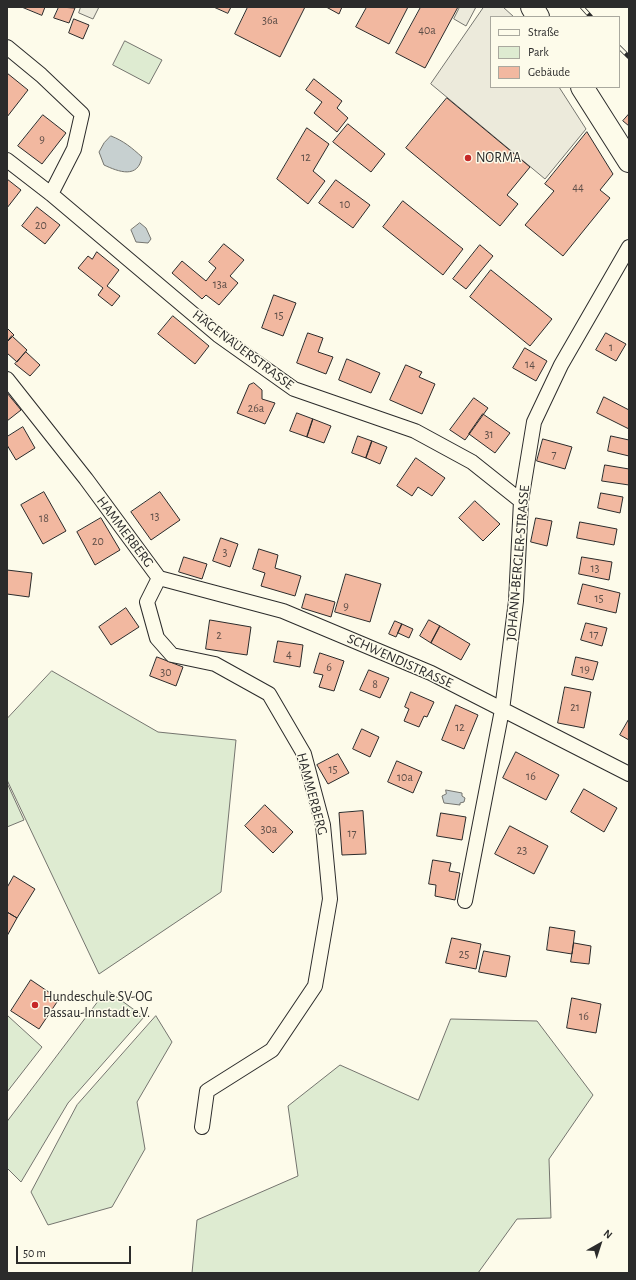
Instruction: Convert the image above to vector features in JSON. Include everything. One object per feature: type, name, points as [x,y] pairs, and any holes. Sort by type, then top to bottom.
[{"type":"main road","points":[[532,7],[537,16]]},
{"type":"main road","points":[[583,88],[629,161]]},
{"type":"street","points":[[7,47],[41,75],[82,114],[74,149],[51,194]]},
{"type":"street","name":"HAGENAUERSTRASSE","points":[[7,160],[51,194],[218,335],[294,389],[415,431],[472,462],[521,501]]},
{"type":"street","name":"JOHANN-BERGLER-STRASSE","points":[[465,900],[502,710],[516,601],[521,501],[534,422],[561,365],[629,247]]},
{"type":"street","name":"HAMMERBERG","points":[[7,379],[86,479],[159,578],[147,602],[157,638],[172,655],[215,664],[269,694],[304,754],[323,825],[330,899],[315,986],[272,1050],[207,1091],[202,1127]]},
{"type":"street","name":"SCHWENDISTRASSE","points":[[159,578],[283,611],[431,673],[629,774]]},
{"type":"green space","points":[[125,41],[162,60],[149,84],[113,65]]},
{"type":"green space","points":[[52,671],[158,732],[236,740],[221,892],[99,974],[7,780],[7,719]]},
{"type":"green space","points":[[7,783],[24,820],[7,827]]},
{"type":"green space","points":[[107,990],[144,1017],[68,1103],[21,1182],[7,1168],[7,1122]]},
{"type":"green space","points":[[8,1016],[42,1047],[7,1092],[7,1017]]},
{"type":"green space","points":[[156,1016],[172,1042],[137,1102],[145,1149],[112,1207],[48,1225],[31,1192],[77,1105]]},
{"type":"green space","points":[[451,1019],[537,1021],[593,1095],[549,1159],[551,1218],[517,1219],[478,1273],[192,1273],[197,1220],[298,1176],[288,1106],[340,1065],[418,1100]]},
{"type":"shaded area","points":[[81,7],[99,7],[93,19],[79,13]]},
{"type":"shaded area","points":[[460,7],[476,7],[466,26],[454,19]]},
{"type":"shaded area","points":[[484,7],[503,7],[513,16],[490,16],[490,88],[560,88],[586,129],[545,179],[431,84]]},
{"type":"shaded area","points":[[111,136],[128,145],[142,157],[140,164],[136,169],[127,172],[116,170],[104,165],[99,152],[104,143]]},
{"type":"shaded area","points":[[140,223],[146,228],[151,239],[148,243],[136,242],[131,230]]},
{"type":"shaded area","points":[[446,790],[462,793],[462,796],[465,798],[464,802],[460,803],[460,805],[444,803],[442,796],[446,794]]},
{"type":"building","points":[[22,7],[45,7],[42,15]]},
{"type":"building","points":[[59,7],[75,8],[69,23],[54,18]]},
{"type":"building","points":[[214,7],[231,7],[228,13]]},
{"type":"building","points":[[248,7],[305,7],[280,57],[235,34]]},
{"type":"building","points":[[342,7],[339,14],[328,8]]},
{"type":"building","points":[[367,7],[408,7],[389,44],[356,27]]},
{"type":"building","points":[[421,7],[458,7],[425,68],[396,53]]},
{"type":"building","points":[[74,19],[89,25],[83,39],[69,33]]},
{"type":"building","points":[[7,73],[28,90],[7,117]]},
{"type":"building","points":[[314,79],[342,101],[337,108],[348,118],[337,132],[314,113],[322,102],[306,90]]},
{"type":"building","name":"NORMA","points":[[447,98],[530,167],[507,195],[518,204],[500,226],[406,148]]},
{"type":"building","points":[[629,114],[629,126],[623,121]]},
{"type":"building","points":[[43,115],[66,133],[42,164],[18,146]]},
{"type":"building","points":[[348,124],[385,154],[371,172],[333,142]]},
{"type":"building","points":[[307,128],[329,144],[313,171],[325,181],[308,204],[277,179]]},
{"type":"building","points":[[587,132],[613,174],[600,190],[610,198],[563,256],[525,225],[554,191],[545,184]]},
{"type":"building","points":[[7,179],[21,190],[7,208]]},
{"type":"building","points":[[336,180],[370,205],[353,228],[319,203]]},
{"type":"building","points":[[403,201],[463,249],[443,275],[383,227]]},
{"type":"building","points":[[37,207],[60,225],[45,244],[22,226]]},
{"type":"building","points":[[224,244],[244,260],[230,276],[238,283],[219,305],[206,295],[202,299],[172,273],[182,261],[206,281],[216,268],[209,262]]},
{"type":"building","points":[[480,245],[493,256],[466,289],[453,279]]},
{"type":"building","points":[[97,252],[119,270],[107,286],[120,296],[112,306],[98,295],[103,288],[78,268],[88,256],[92,259]]},
{"type":"building","points":[[491,270],[552,319],[530,346],[470,297]]},
{"type":"building","points":[[274,295],[296,303],[283,336],[262,328]]},
{"type":"building","points":[[173,316],[209,346],[195,364],[158,334]]},
{"type":"building","points":[[7,328],[14,335],[7,342]]},
{"type":"building","points":[[308,333],[323,338],[318,352],[333,357],[326,374],[297,363]]},
{"type":"building","points":[[606,333],[626,344],[616,361],[596,350]]},
{"type":"building","points":[[12,336],[27,350],[17,362],[7,353],[7,342]]},
{"type":"building","points":[[525,348],[547,361],[536,381],[513,368]]},
{"type":"building","points":[[26,352],[40,365],[30,376],[15,364]]},
{"type":"building","points":[[347,359],[380,373],[371,393],[339,380]]},
{"type":"building","points":[[406,365],[422,372],[419,377],[435,384],[422,414],[390,400]]},
{"type":"building","points":[[254,383],[262,390],[262,399],[275,403],[265,424],[237,413],[249,385]]},
{"type":"building","points":[[7,393],[21,410],[7,421]]},
{"type":"building","points":[[604,397],[629,410],[629,429],[597,413]]},
{"type":"building","points":[[474,398],[488,408],[465,440],[450,430]]},
{"type":"building","points":[[297,413],[313,419],[307,437],[290,431]]},
{"type":"building","points":[[483,414],[510,433],[495,453],[469,434]]},
{"type":"building","points":[[313,419],[331,426],[324,443],[307,437]]},
{"type":"building","points":[[23,427],[35,448],[16,460],[7,445],[7,437]]},
{"type":"building","points":[[358,436],[372,441],[366,458],[352,453]]},
{"type":"building","points":[[611,436],[629,440],[629,456],[608,451]]},
{"type":"building","points":[[543,439],[572,447],[565,469],[537,461]]},
{"type":"building","points":[[372,441],[387,447],[380,464],[366,458]]},
{"type":"building","points":[[416,458],[445,478],[432,496],[418,487],[412,496],[397,486]]},
{"type":"building","points":[[605,465],[629,469],[629,485],[602,481]]},
{"type":"building","points":[[44,492],[66,531],[43,544],[21,505]]},
{"type":"building","points":[[160,492],[180,520],[151,540],[131,512]]},
{"type":"building","points":[[601,493],[623,497],[620,513],[598,508]]},
{"type":"building","points":[[475,501],[500,524],[483,541],[459,518]]},
{"type":"building","points":[[101,518],[120,550],[95,565],[77,532]]},
{"type":"building","points":[[536,518],[552,521],[547,546],[531,542]]},
{"type":"building","points":[[580,522],[617,529],[614,545],[577,538]]},
{"type":"building","points":[[221,538],[238,544],[230,567],[213,561]]},
{"type":"building","points":[[259,549],[278,555],[275,568],[301,576],[295,596],[261,586],[265,573],[253,569]]},
{"type":"building","points":[[184,557],[207,564],[202,579],[179,572]]},
{"type":"building","points":[[582,557],[612,562],[609,580],[579,574]]},
{"type":"building","points":[[7,570],[32,573],[29,597],[7,594]]},
{"type":"building","points":[[346,574],[381,584],[370,622],[335,612]]},
{"type":"building","points":[[583,584],[620,593],[616,613],[578,604]]},
{"type":"building","points":[[306,594],[335,602],[331,617],[302,608]]},
{"type":"building","points":[[126,608],[139,627],[111,645],[99,627]]},
{"type":"building","points":[[210,620],[251,627],[247,655],[206,649]]},
{"type":"building","points":[[429,620],[440,626],[431,643],[420,636]]},
{"type":"building","points":[[395,621],[402,624],[396,637],[389,634]]},
{"type":"building","points":[[586,623],[607,628],[602,646],[581,640]]},
{"type":"building","points":[[402,624],[413,629],[409,638],[398,633]]},
{"type":"building","points":[[440,626],[470,644],[461,660],[431,643]]},
{"type":"building","points":[[278,641],[303,645],[300,667],[274,662]]},
{"type":"building","points":[[320,653],[344,661],[334,691],[319,687],[323,675],[314,673]]},
{"type":"building","points":[[157,657],[183,667],[176,686],[150,676]]},
{"type":"building","points":[[576,657],[598,662],[593,680],[572,675]]},
{"type":"building","points":[[369,670],[389,678],[380,698],[360,690]]},
{"type":"building","points":[[565,687],[591,692],[584,728],[558,723]]},
{"type":"building","points":[[411,692],[434,702],[427,717],[424,716],[419,727],[404,721],[409,709],[405,707]]},
{"type":"building","points":[[456,705],[478,715],[464,749],[442,740]]},
{"type":"building","points":[[629,719],[629,740],[620,735]]},
{"type":"building","points":[[362,729],[379,737],[370,757],[353,749]]},
{"type":"building","points":[[516,752],[559,775],[546,800],[503,778]]},
{"type":"building","points":[[338,754],[349,773],[328,784],[317,765]]},
{"type":"building","points":[[397,761],[422,772],[413,793],[388,782]]},
{"type":"building","points":[[584,789],[617,808],[604,832],[571,812]]},
{"type":"building","points":[[265,805],[293,832],[273,853],[245,826]]},
{"type":"building","points":[[363,811],[366,854],[342,855],[339,813]]},
{"type":"building","points":[[441,813],[466,817],[462,840],[437,836]]},
{"type":"building","points":[[510,826],[548,846],[534,874],[495,854]]},
{"type":"building","points":[[433,860],[451,863],[449,871],[460,873],[455,900],[435,896],[436,885],[429,884]]},
{"type":"building","points":[[14,876],[35,889],[17,918],[7,912],[7,888]]},
{"type":"building","points":[[7,912],[17,918],[7,936]]},
{"type":"building","points":[[550,927],[575,931],[572,954],[547,950]]},
{"type":"building","points":[[452,938],[481,944],[476,969],[446,963]]},
{"type":"building","points":[[574,943],[591,946],[589,964],[571,962]]},
{"type":"building","points":[[484,951],[510,956],[506,977],[479,972]]},
{"type":"building","name":"Hundeschule SV-OG Passau-Innstadt e.V.","points":[[31,980],[59,999],[39,1029],[11,1011]]},
{"type":"building","points":[[572,998],[601,1004],[596,1033],[567,1028]]},
{"type":"railway","points":[[582,7],[590,16]]},
{"type":"railway","points":[[620,48],[629,57]]},
{"type":"place","name":"NORMA","points":[[468,158]]},
{"type":"place","name":"Hundeschule SV-OG Passau-Innstadt e.V.","points":[[35,1005]]}]
